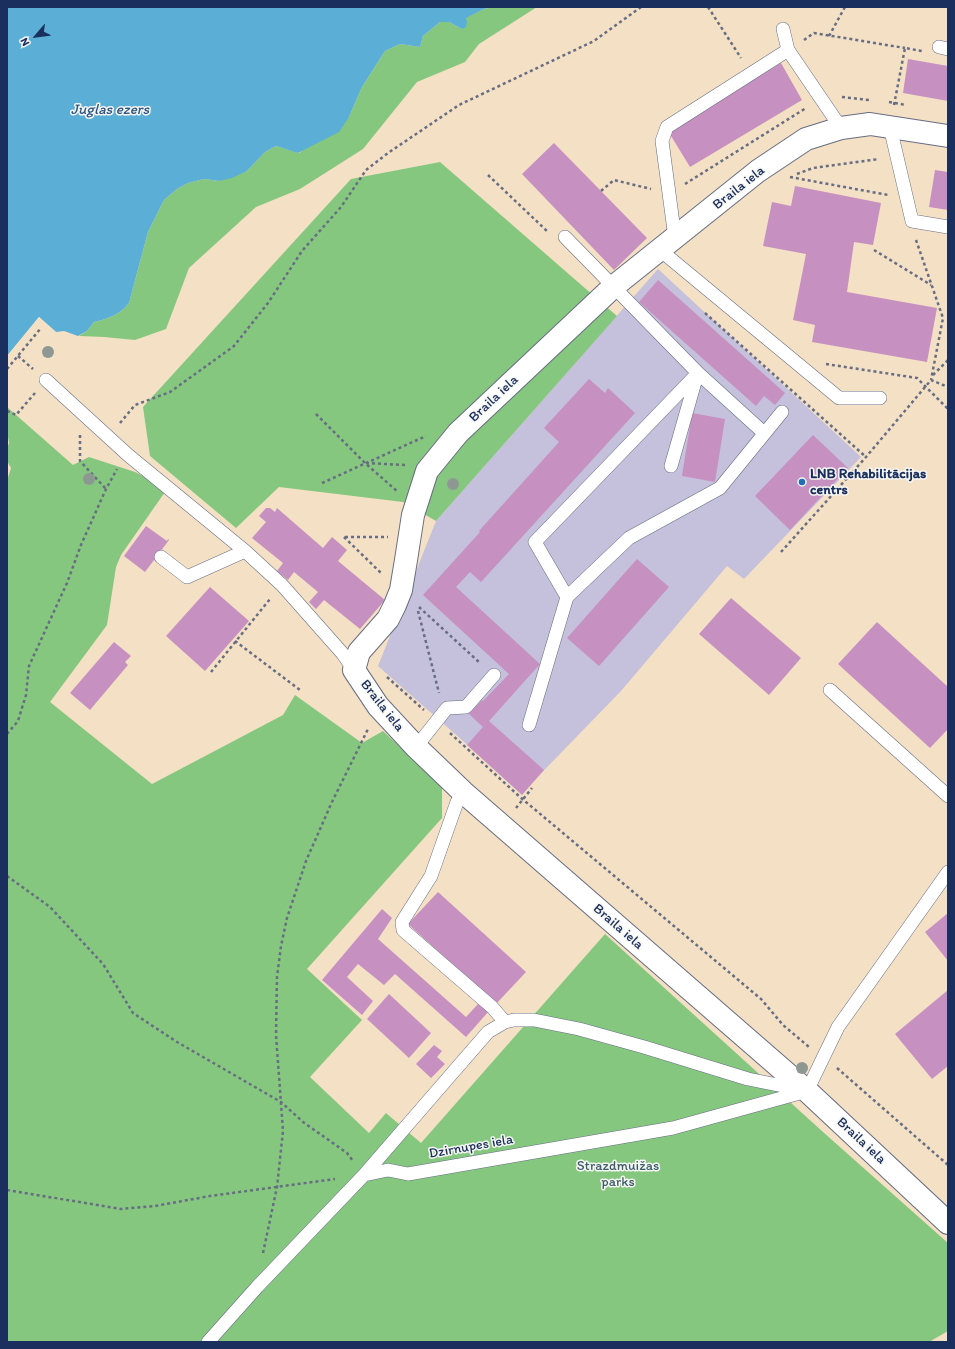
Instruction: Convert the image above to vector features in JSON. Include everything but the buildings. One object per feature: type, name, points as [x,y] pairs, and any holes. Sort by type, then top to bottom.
[{"type":"street","name":"Braila iela","points":[[948,136],[870,124],[841,128],[806,139],[758,171],[613,287],[458,433],[427,471],[413,515],[400,590],[395,605],[388,619],[357,661],[378,706],[416,747],[463,792],[807,1091],[948,1223]]},
{"type":"lane","points":[[783,29],[788,50],[841,128]]},
{"type":"lane","points":[[788,50],[667,127],[662,141],[668,244],[806,372],[839,398],[880,398]]},
{"type":"lane","points":[[890,127],[908,198],[912,221],[948,227]]},
{"type":"lane","points":[[565,237],[698,373],[764,433]]},
{"type":"lane","points":[[671,466],[698,373]]},
{"type":"lane","points":[[567,597],[535,542],[698,373]]},
{"type":"lane","points":[[46,380],[107,437],[245,551],[282,585],[343,654],[357,661]]},
{"type":"lane","points":[[529,725],[567,597],[629,538],[720,488],[782,412]]},
{"type":"lane","points":[[161,557],[187,577],[245,551]]},
{"type":"lane","points":[[416,747],[446,708],[466,707],[494,675]]},
{"type":"lane","points":[[830,690],[948,796]]},
{"type":"lane","points":[[463,792],[457,802],[431,876],[402,922],[403,930],[492,1007],[505,1022]]},
{"type":"lane","points":[[208,1342],[364,1175],[488,1032],[505,1022],[514,1020],[534,1020],[579,1029],[651,1049],[748,1079],[807,1091],[838,1027],[948,872]]},
{"type":"lane","name":"Dzirnupes iela","points":[[364,1175],[388,1170],[408,1174],[673,1128],[807,1091]]},
{"type":"path","points":[[107,437],[135,405],[170,392],[234,346],[268,303],[302,251],[341,208],[366,170],[388,153],[459,105],[594,41],[641,7]]},
{"type":"path","points":[[708,7],[751,73]]},
{"type":"path","points":[[829,36],[845,7]]},
{"type":"path","points":[[788,50],[814,33],[932,52],[944,48]]},
{"type":"path","points":[[890,127],[904,48]]},
{"type":"path","points":[[898,157],[813,168],[787,177],[908,198]]},
{"type":"path","points":[[488,175],[550,235],[565,237]]},
{"type":"path","points":[[781,552],[866,457],[931,380],[943,318],[914,234],[912,221]]},
{"type":"path","points":[[874,250],[932,286]]},
{"type":"path","points":[[702,311],[866,457]]},
{"type":"path","points":[[7,369],[41,328]]},
{"type":"path","points":[[18,356],[30,366]]},
{"type":"path","points":[[932,375],[948,360]]},
{"type":"path","points":[[789,389],[815,362],[917,378],[948,409]]},
{"type":"path","points":[[7,411],[16,415],[46,380]]},
{"type":"path","points":[[931,380],[948,387]]},
{"type":"path","points":[[81,413],[80,462],[106,489]]},
{"type":"path","points":[[316,414],[365,463],[401,494]]},
{"type":"path","points":[[322,483],[430,434]]},
{"type":"path","points":[[7,734],[18,721],[26,695],[29,666],[67,583],[81,545],[106,489],[118,467],[128,455]]},
{"type":"path","points":[[365,463],[407,465]]},
{"type":"path","points":[[393,538],[344,537],[400,590]]},
{"type":"path","points":[[211,672],[282,585]]},
{"type":"path","points":[[446,708],[442,703],[416,604],[494,675]]},
{"type":"path","points":[[236,641],[300,690]]},
{"type":"path","points":[[357,661],[437,721],[520,797],[761,999],[783,1024],[823,1058],[842,1071],[948,1165]]},
{"type":"path","points":[[257,1288],[264,1244],[276,1187],[284,1131],[280,1102],[276,1035],[277,977],[281,946],[287,918],[306,861],[331,804],[362,743],[378,706]]},
{"type":"path","points":[[7,876],[50,907],[92,952],[103,964],[133,1013],[177,1042],[280,1102],[302,1122],[347,1153],[364,1175],[121,1210],[7,1190]]},
{"type":"shaded area","points":[[658,269],[861,457],[744,579],[727,566],[621,691],[522,793],[378,666],[436,521]]},
{"type":"green space","points":[[493,7],[537,7],[479,44],[465,62],[417,82],[363,149],[300,189],[256,207],[189,268],[166,329],[135,340],[79,336],[87,331],[94,322],[114,316],[129,303],[148,232],[164,200],[177,189],[188,183],[204,179],[219,181],[247,171],[265,152],[276,146],[299,153],[349,117],[362,87],[385,51],[400,44],[420,47],[423,36],[440,22],[449,22],[462,29],[465,18],[484,9]]},
{"type":"green space","points":[[440,162],[617,316],[436,521],[403,502],[279,487],[236,528],[150,456],[143,407],[351,179]]},
{"type":"green space","name":"Strazdmuižas parks","points":[[7,407],[73,465],[89,457],[135,472],[149,479],[165,492],[121,555],[116,567],[107,625],[50,702],[152,784],[283,715],[295,695],[362,743],[383,731],[442,786],[442,818],[307,969],[362,1020],[310,1077],[369,1133],[386,1113],[421,1143],[605,934],[948,1243],[948,1331],[929,1342],[7,1342],[7,481],[11,468],[7,461],[7,449],[9,443],[7,431]]},
{"type":"water","name":"Juglas ezers","points":[[7,7],[493,7],[484,9],[466,18],[466,27],[462,29],[449,22],[440,22],[423,36],[420,47],[400,44],[385,51],[362,87],[349,117],[339,132],[298,153],[276,146],[265,152],[247,171],[232,178],[219,181],[204,179],[188,183],[177,189],[164,200],[148,232],[129,303],[126,307],[114,316],[94,322],[87,331],[78,336],[64,331],[56,332],[39,317],[7,356]]},
{"type":"pier","points":[[39,317],[56,332],[55,334],[39,320],[7,358],[7,356]]},
{"type":"place","name":"LNB Rehabilitācijas centrs","points":[[802,482]]}]
